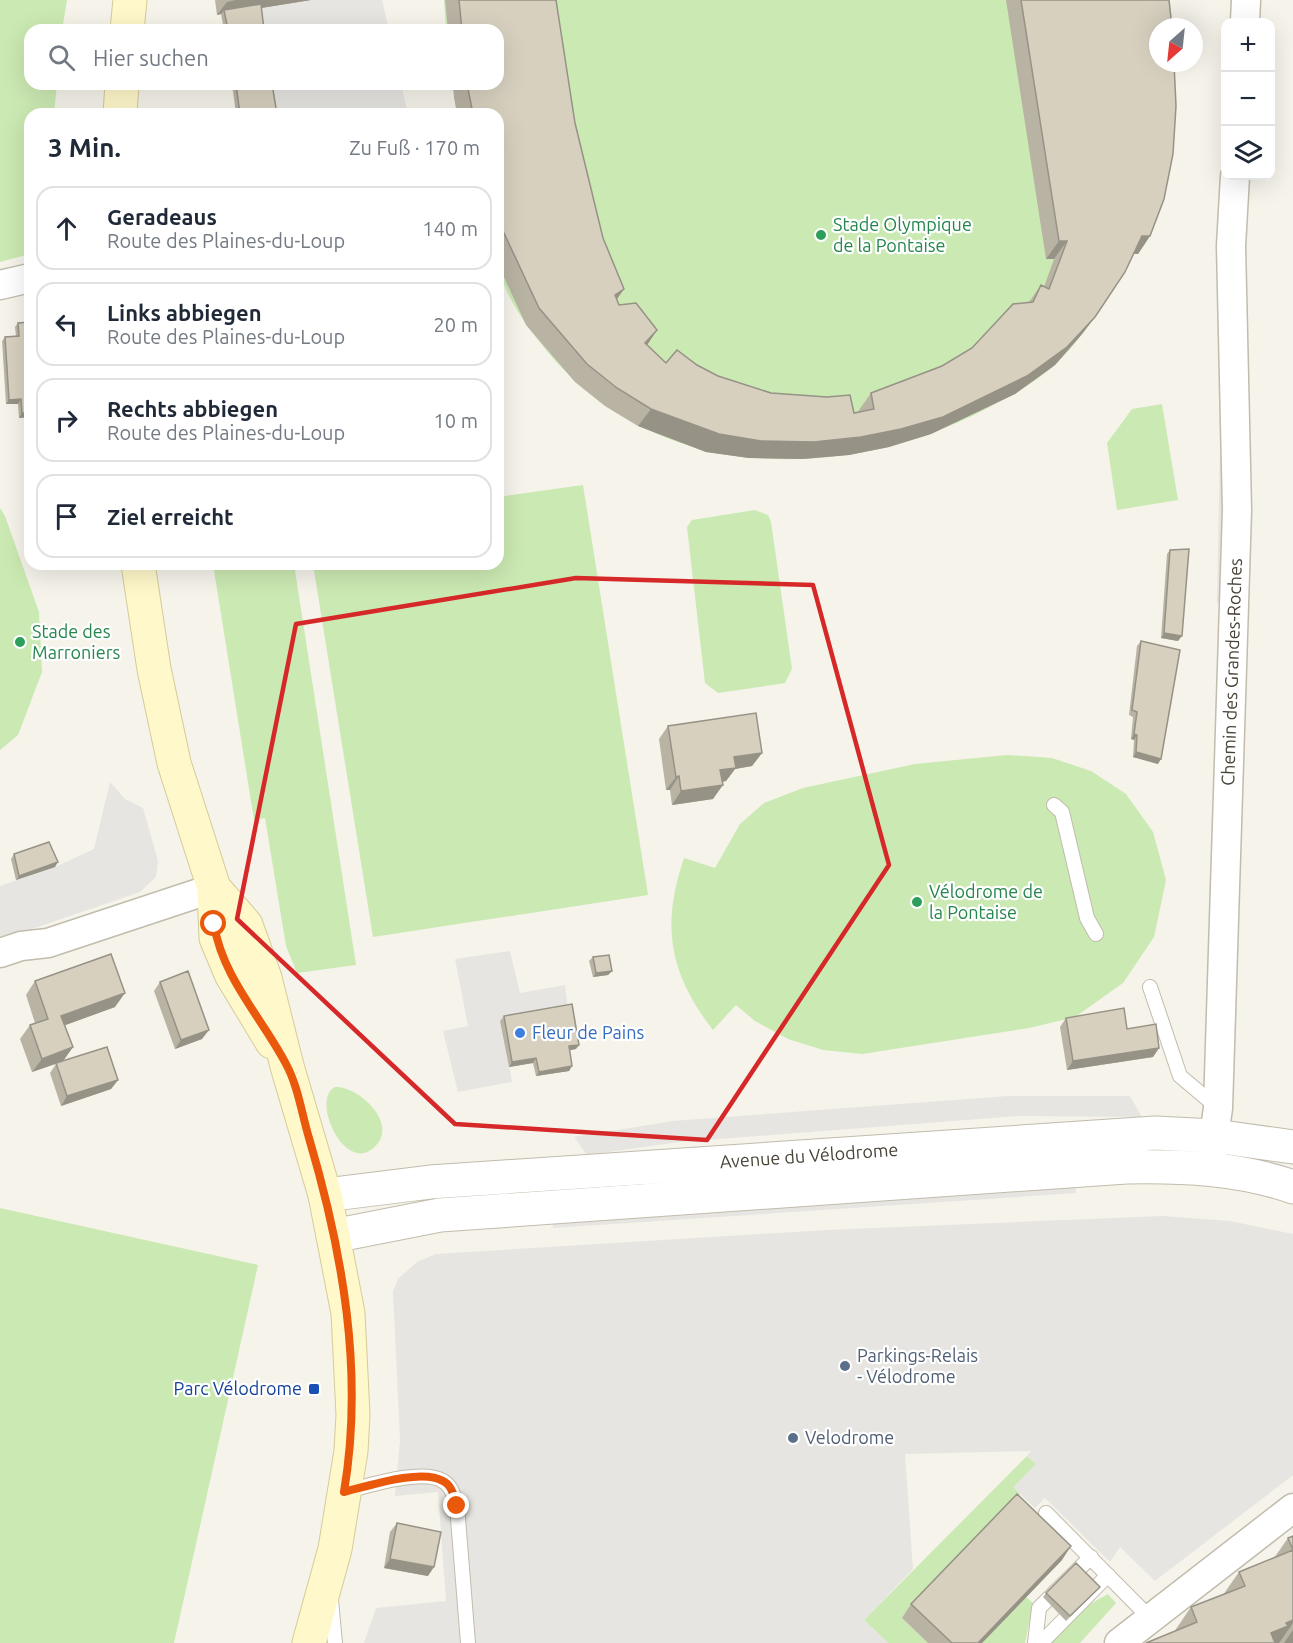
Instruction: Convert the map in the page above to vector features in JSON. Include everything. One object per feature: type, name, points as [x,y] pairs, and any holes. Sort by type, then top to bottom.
[{"type":"main road","points":[[128,24],[130,0]]},
{"type":"main road","points":[[120,108],[122,90]]},
{"type":"main road","points":[[139,570],[154,669],[174,763],[214,888],[214,924],[219,946],[242,993],[287,1066],[326,1195],[348,1313],[353,1415],[351,1451],[329,1575],[309,1643]]},
{"type":"street","points":[[1245,18],[1246,0]]},
{"type":"street","name":"Chemin des Grandes-Roches","points":[[1209,1168],[1216,1122],[1238,510],[1231,246],[1235,180]]},
{"type":"street","points":[[0,285],[24,279]]},
{"type":"street","points":[[0,953],[21,946],[48,943],[214,888]]},
{"type":"street","name":"Avenue du Vélodrome","points":[[326,1195],[439,1182],[1155,1133],[1216,1122],[1293,1147]]},
{"type":"street","name":"Avenue du Vélodrome","points":[[333,1236],[440,1215],[1126,1167],[1209,1168],[1274,1180],[1293,1187]]},
{"type":"street","points":[[1119,1643],[1293,1508]]},
{"type":"lane","points":[[1054,805],[1062,812],[1087,918],[1096,934]]},
{"type":"lane","points":[[1150,987],[1180,1076],[1216,1122]]},
{"type":"lane","points":[[344,1492],[405,1478],[434,1478],[444,1481],[450,1488],[457,1506],[468,1643]]},
{"type":"lane","points":[[1046,1513],[1150,1618]]},
{"type":"lane","points":[[1035,1643],[1039,1608],[1091,1557]]},
{"type":"lane","points":[[329,1575],[335,1643]]},
{"type":"lane","points":[[1041,1643],[1108,1575]]},
{"type":"highlighted area","points":[[576,578],[813,585],[889,865],[707,1140],[455,1124],[237,919],[296,624]]},
{"type":"green space","points":[[0,0],[67,0],[63,24],[24,24],[24,90],[56,90],[55,108],[24,108],[24,256],[0,262]]},
{"type":"green space","name":"Stade Olympique de la Pontaise","points":[[444,0],[1154,0],[1155,18],[1149,18],[1149,72],[1157,72],[1138,254],[1129,254],[1097,312],[1068,352],[1048,371],[1003,400],[932,433],[878,449],[821,458],[765,459],[710,451],[657,434],[608,407],[564,370],[534,335],[516,308],[504,284],[504,108],[456,108],[453,90],[504,90],[504,24],[446,24]]},
{"type":"green space","points":[[1162,404],[1178,500],[1117,510],[1107,443],[1132,409]]},
{"type":"green space","points":[[583,485],[648,895],[373,937],[314,570],[504,570],[504,496]]},
{"type":"green space","name":"Stade des Marroniers","points":[[0,508],[5,516],[39,612],[42,672],[18,735],[0,750]]},
{"type":"green space","points":[[755,510],[768,515],[771,522],[792,669],[785,683],[718,693],[705,683],[687,527],[692,520]]},
{"type":"green space","points":[[214,570],[295,570],[356,965],[297,973],[286,946],[265,818],[254,820]]},
{"type":"green space","name":"Vélodrome de la Pontaise","points":[[1007,755],[1052,758],[1091,771],[1126,794],[1153,832],[1166,880],[1154,937],[1123,983],[1075,1017],[1029,1028],[862,1054],[823,1050],[788,1039],[755,1021],[736,1005],[713,1030],[687,989],[673,948],[671,927],[673,906],[684,858],[715,868],[740,824],[764,803],[803,788],[915,764]]},
{"type":"green space","points":[[335,1087],[353,1092],[371,1105],[378,1114],[382,1124],[382,1134],[378,1143],[366,1152],[355,1153],[344,1146],[329,1121],[328,1095]]},
{"type":"green space","points":[[0,1208],[258,1265],[174,1643],[0,1643]]},
{"type":"green space","points":[[1027,1456],[1036,1464],[1014,1487],[1020,1494],[902,1618],[928,1643],[888,1643],[864,1620]]},
{"type":"green space","points":[[1108,1594],[1116,1603],[1080,1643],[1051,1643],[1085,1607]]},
{"type":"green space","points":[[1026,1597],[1033,1603],[1025,1643],[982,1643]]},
{"type":"shaded area","points":[[311,0],[382,0],[388,24],[260,24],[257,9]]},
{"type":"shaded area","points":[[270,90],[402,90],[407,108],[272,108]]},
{"type":"shaded area","points":[[1221,392],[1225,603],[1217,603]]},
{"type":"shaded area","points":[[110,782],[125,799],[143,808],[158,861],[156,877],[140,892],[0,940],[0,886],[55,867],[94,849]]},
{"type":"shaded area","points":[[510,951],[520,993],[565,985],[568,1009],[501,1021],[512,1082],[458,1092],[443,1031],[468,1026],[455,959]]},
{"type":"shaded area","points":[[1008,1096],[1130,1096],[1142,1117],[1018,1116],[679,1142],[587,1155],[574,1137],[673,1121]]},
{"type":"shaded area","points":[[1075,1182],[1076,1193],[553,1228],[552,1217]]},
{"type":"shaded area","name":"Parkings-Relais - Vélodrome","points":[[1162,1216],[1230,1221],[1293,1234],[1293,1475],[1155,1581],[1120,1547],[1110,1562],[1045,1498],[1035,1508],[1020,1494],[1014,1487],[1036,1464],[1027,1456],[1031,1451],[905,1454],[913,1569],[864,1620],[888,1643],[364,1643],[376,1608],[446,1601],[438,1492],[395,1496],[400,1440],[393,1291],[398,1279],[417,1262],[436,1254],[827,1230]]},
{"type":"building","points":[[459,0],[556,0],[575,123],[603,238],[624,289],[615,295],[619,305],[636,303],[657,330],[645,343],[666,363],[677,350],[697,365],[718,376],[771,393],[827,397],[850,395],[854,413],[874,409],[871,393],[942,366],[972,348],[1013,304],[1033,302],[1041,285],[1049,289],[1067,241],[1059,241],[1021,0],[1169,0],[1171,18],[1149,18],[1149,72],[1174,72],[1176,106],[1173,154],[1164,199],[1150,236],[1142,236],[1125,272],[1095,317],[1067,347],[1027,376],[943,417],[861,437],[814,442],[761,441],[719,434],[651,409],[617,388],[587,364],[539,308],[504,233],[504,108],[472,108],[468,90],[504,90],[504,24],[461,24]]},
{"type":"building","points":[[261,4],[263,24],[227,24],[224,10]]},
{"type":"building","points":[[237,90],[273,90],[276,108],[239,108]]},
{"type":"building","points":[[24,322],[24,413],[22,413],[21,399],[9,400],[5,337],[19,336],[18,323]]},
{"type":"building","points":[[1189,549],[1182,636],[1164,633],[1170,550]]},
{"type":"building","points":[[1141,641],[1180,650],[1161,759],[1136,752],[1137,735],[1134,734],[1137,712],[1132,710]]},
{"type":"building","points":[[756,713],[762,753],[734,757],[736,768],[720,770],[723,785],[681,791],[679,776],[676,777],[668,726]]},
{"type":"building","points":[[49,842],[58,862],[19,876],[14,854]]},
{"type":"building","points":[[111,954],[125,993],[61,1016],[73,1047],[42,1059],[30,1025],[48,1019],[35,981]]},
{"type":"building","points":[[609,955],[612,971],[596,973],[593,957]]},
{"type":"building","points":[[188,971],[209,1030],[181,1040],[160,982]]},
{"type":"building","points":[[572,1004],[579,1045],[569,1046],[572,1066],[539,1072],[536,1058],[512,1062],[504,1016]]},
{"type":"building","points":[[1124,1008],[1127,1029],[1156,1024],[1159,1048],[1073,1061],[1066,1018]]},
{"type":"building","points":[[107,1047],[118,1080],[67,1096],[56,1063]]},
{"type":"building","points":[[1017,1494],[1071,1546],[978,1643],[952,1643],[911,1604]]},
{"type":"building","points":[[397,1523],[441,1532],[434,1567],[390,1559]]},
{"type":"building","points":[[1293,1536],[1293,1550],[1288,1538]]},
{"type":"building","points":[[1293,1550],[1293,1620],[1286,1623],[1288,1626],[1271,1633],[1275,1643],[1146,1643],[1197,1622],[1191,1607],[1245,1586],[1239,1572]]},
{"type":"building","points":[[1076,1563],[1100,1587],[1070,1616],[1046,1593]]},
{"type":"place","name":"Stade Olympique de la Pontaise","points":[[821,235]]},
{"type":"place","name":"Stade des Marroniers","points":[[20,642]]},
{"type":"place","name":"Vélodrome de la Pontaise","points":[[917,902]]},
{"type":"place","name":"Fleur de Pains","points":[[520,1033]]},
{"type":"place","name":"Parkings-Relais - Vélodrome","points":[[845,1366]]},
{"type":"place","name":"Parc Vélodrome","points":[[314,1389]]},
{"type":"place","name":"Velodrome","points":[[793,1438]]},
{"type":"route","points":[[214,924],[216,938],[231,974],[287,1066],[326,1195],[348,1313],[353,1415],[351,1451],[344,1492],[405,1478],[434,1478],[444,1481],[450,1488],[457,1506]]}]
